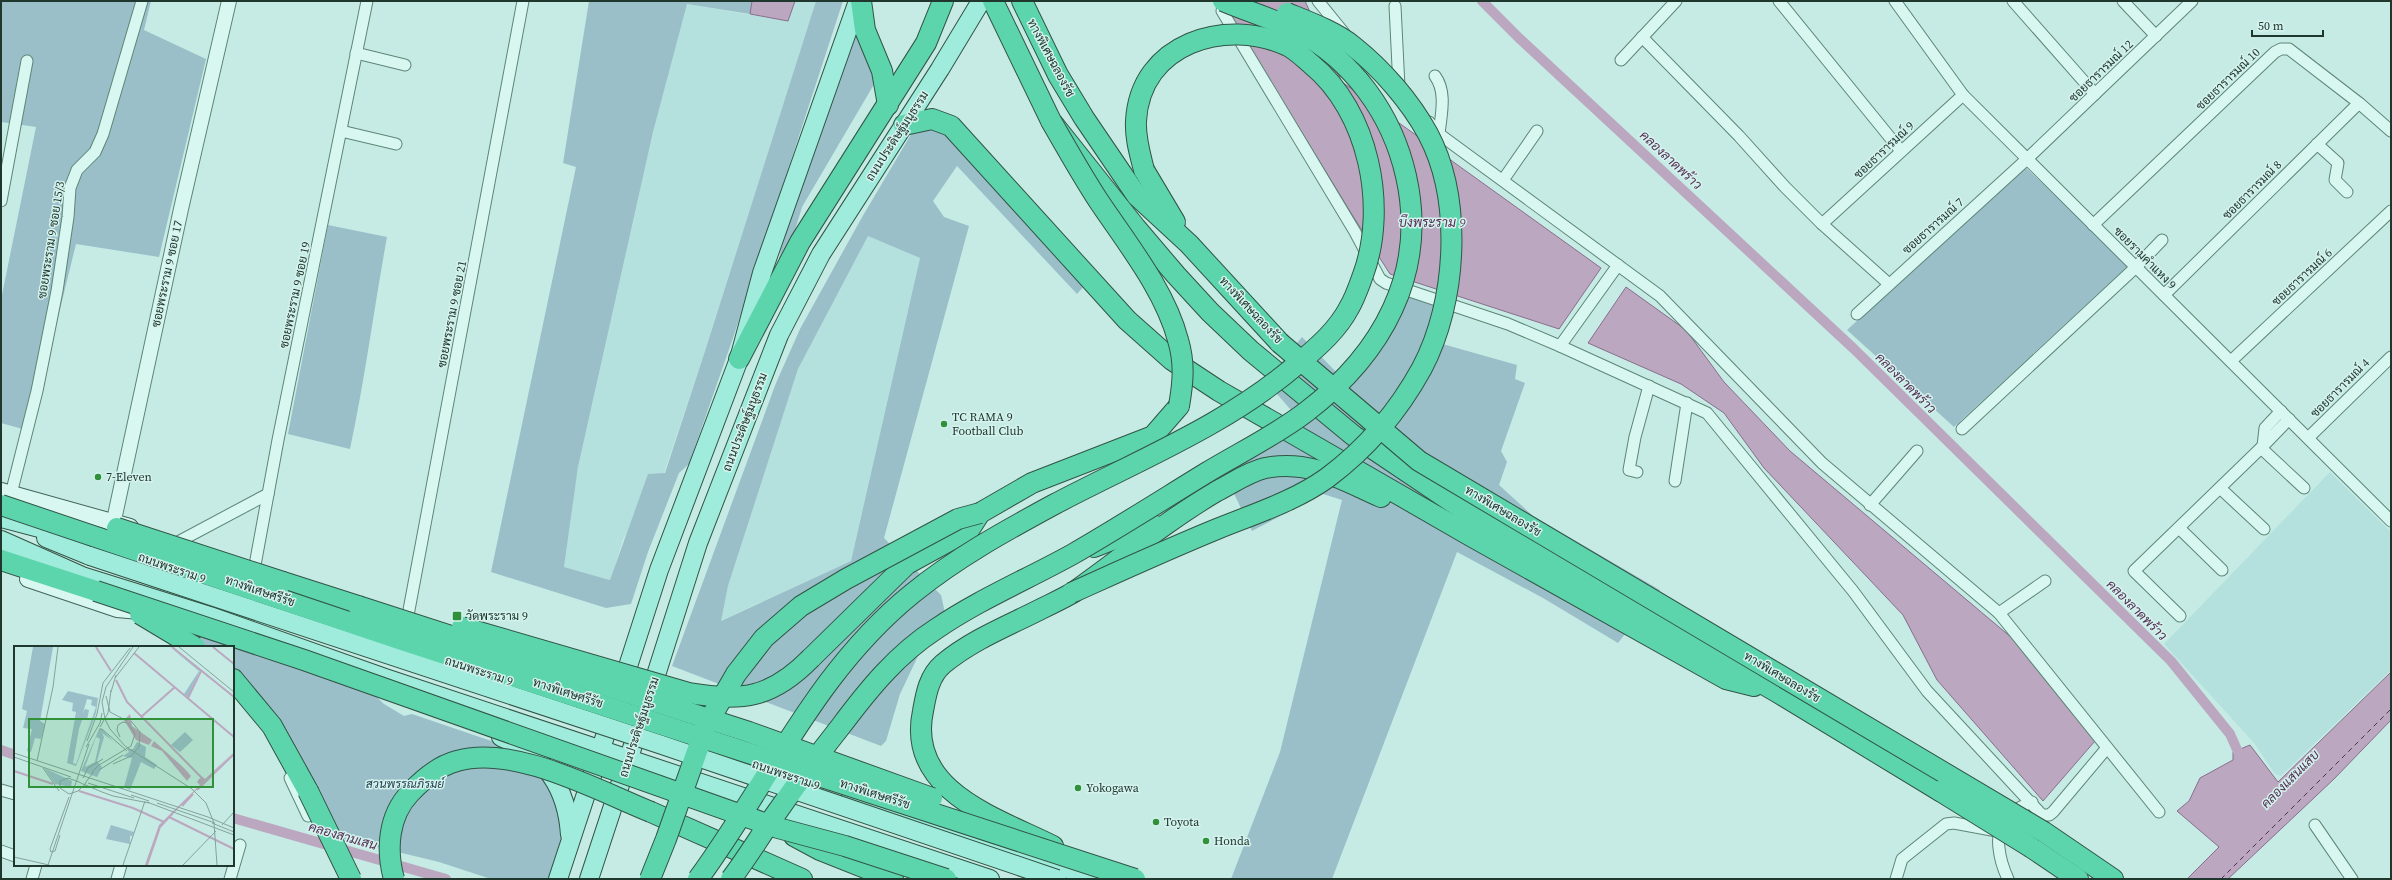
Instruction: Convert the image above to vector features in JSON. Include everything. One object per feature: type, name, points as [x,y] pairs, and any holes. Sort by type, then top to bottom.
[{"type":"highway","points":[[859,1],[865,30],[882,71],[888,105]]},
{"type":"highway","points":[[739,359],[800,242],[926,43],[943,1]]},
{"type":"highway","name":"ทางพิเศษฉลองรัช","points":[[993,1],[1051,121],[1136,228],[1210,312],[1251,351],[1354,436],[1464,510],[1777,692],[1946,795],[2078,879]]},
{"type":"highway","name":"ทางพิเศษฉลองรัช","points":[[1022,1],[1052,62],[1084,118],[1138,196],[1188,244],[1280,343],[1419,460],[2044,832],[2113,879]]},
{"type":"highway","points":[[731,879],[810,766],[868,690],[894,663],[935,629],[1073,554],[1305,413],[1353,372],[1374,345],[1399,300],[1408,265],[1412,228],[1410,191],[1403,162],[1392,133],[1378,104],[1338,59],[1319,44],[1295,30],[1224,1]]},
{"type":"highway","points":[[1095,872],[959,799],[931,769],[923,752],[920,733],[928,686],[942,665],[970,644],[1072,593],[1268,508],[1326,478],[1362,448],[1398,407],[1423,366],[1442,313],[1451,246],[1450,217],[1446,186],[1428,134],[1387,78],[1352,45],[1302,19],[1253,1]]},
{"type":"highway","points":[[698,879],[832,675],[874,628],[914,592],[979,547],[1054,504],[1191,437],[1274,385],[1322,343],[1348,309],[1370,252],[1374,214],[1373,189],[1366,149],[1338,93],[1318,69],[1290,47],[1244,33],[1214,35],[1183,46],[1165,58],[1141,94],[1136,120],[1138,146],[1144,170],[1188,244]]},
{"type":"highway","points":[[904,125],[932,118],[951,126],[1127,320],[1172,360],[1219,391],[1468,536],[1726,679],[1777,692]]},
{"type":"highway","points":[[650,879],[666,839],[706,726],[736,674],[764,638],[801,606],[846,579],[958,519],[980,513],[1032,483],[1153,436],[1179,406],[1184,379],[1178,339],[1163,301],[1092,191],[1051,121]]},
{"type":"highway","points":[[1072,593],[1182,512],[1251,472],[1278,466],[1305,467],[1342,478],[1363,489],[1468,536]]},
{"type":"highway","points":[[3,497],[72,514],[749,732],[972,813],[1003,832],[1028,855]]},
{"type":"highway","name":"ทางพิเศษศรีรัช","points":[[3,497],[399,638],[1095,872],[1135,879]]},
{"type":"highway","points":[[1073,554],[1117,539],[1182,512]]},
{"type":"highway","points":[[358,606],[492,634],[689,693],[721,698],[756,694],[776,687],[794,675],[907,564],[969,530],[980,513]]},
{"type":"highway","points":[[852,617],[945,554],[979,547]]},
{"type":"highway","points":[[3,548],[96,591],[192,646]]},
{"type":"highway","points":[[96,591],[377,685],[778,828],[846,846],[946,879]]},
{"type":"highway","points":[[234,680],[272,726],[289,755],[351,879]]},
{"type":"highway","points":[[394,879],[389,844],[393,823],[406,798],[424,778],[440,768],[458,760],[491,758],[531,763],[696,831],[802,879]]},
{"type":"highway","points":[[778,828],[820,850],[893,879]]},
{"type":"main road","points":[[558,879],[659,570],[739,359],[762,273],[859,1]]},
{"type":"main road","name":"ถนนประดิษฐ์มนูธรรม","points":[[589,879],[698,543],[779,335],[821,254],[981,1]]},
{"type":"main road","points":[[717,419],[723,426],[732,429],[743,427]]},
{"type":"main road","name":"ถนนพระราม 9","points":[[3,497],[114,522],[344,597],[373,616],[405,632],[478,663],[612,716],[1028,855],[1095,872]]},
{"type":"main road","name":"ถนนพระราม 9","points":[[9,520],[108,547],[454,663],[478,663]]},
{"type":"main road","name":"ถนนพระราม 9","points":[[9,520],[88,561],[1018,879]]},
{"type":"main road","name":"ถนนพระราม 9","points":[[3,548],[32,546],[88,561],[662,745],[1057,879]]},
{"type":"main road","points":[[3,548],[82,576],[210,616],[462,704],[990,879]]},
{"type":"main road","points":[[1,570],[117,609],[210,616]]},
{"type":"main road","points":[[462,704],[473,698],[478,690],[478,663],[581,688],[602,688],[616,681],[627,668]]},
{"type":"main road","points":[[658,667],[678,716],[704,746]]},
{"type":"main road","points":[[385,678],[399,696],[512,741],[535,756],[549,772],[561,790],[569,814],[571,842]]},
{"type":"main road","points":[[620,787],[631,783],[644,784],[703,803],[720,805],[768,805]]},
{"type":"street","name":"ซอยพระราม 9 ซอย 15/3","points":[[3,497],[37,391],[57,291],[68,217],[70,188],[77,170],[95,152],[103,134],[142,1]]},
{"type":"street","name":"ซอยพระราม 9 ซอย 17","points":[[108,547],[178,224],[229,1]]},
{"type":"street","name":"ซอยพระราม 9 ซอย 19","points":[[249,594],[367,1]]},
{"type":"street","name":"ซอยพระราม 9 ซอย 21","points":[[405,632],[523,1]]},
{"type":"street","points":[[1224,1],[1222,11],[1380,279],[1386,283],[1508,324],[1707,413],[1853,591],[1927,691],[2032,802],[2042,815],[2051,814],[2106,750]]},
{"type":"street","points":[[1318,1],[1338,27],[1398,87],[1439,134],[1660,296],[1786,428],[1870,505],[1999,613],[2106,750],[2159,812]]},
{"type":"street","points":[[1621,60],[1676,1]]},
{"type":"street","points":[[1779,1],[1901,151]]},
{"type":"street","name":"ซอยรามคำแหง 9","points":[[1895,1],[1963,94],[2289,420],[2389,515]]},
{"type":"street","points":[[2013,1],[2096,94]]},
{"type":"street","points":[[2123,1],[2156,36]]},
{"type":"street","name":"ซอยธารารมณ์ 12","points":[[2027,159],[2192,1]]},
{"type":"street","points":[[1395,6],[1398,87]]},
{"type":"street","points":[[1642,37],[1822,224],[1889,284]]},
{"type":"street","name":"ซอยธารารมณ์ 10","points":[[2093,225],[2275,52],[2281,49],[2289,49],[2359,103],[2391,131]]},
{"type":"street","points":[[356,53],[405,66]]},
{"type":"street","points":[[1,201],[27,61]]},
{"type":"street","points":[[1435,76],[1440,84],[1442,93],[1439,134]]},
{"type":"street","name":"ซอยธารารมณ์ 9","points":[[1822,224],[1963,94]]},
{"type":"street","name":"ซอยธารารมณ์ 8","points":[[2164,295],[2359,103]]},
{"type":"street","points":[[341,131],[396,144]]},
{"type":"street","points":[[1503,180],[1537,131]]},
{"type":"street","points":[[2317,144],[2338,163],[2335,180],[2347,192]]},
{"type":"street","name":"ซอยธารารมณ์ 7","points":[[1857,314],[2027,159]]},
{"type":"street","name":"ซอยธารารมณ์ 6","points":[[2231,361],[2391,211]]},
{"type":"street","points":[[1962,429],[2136,267],[2162,240]]},
{"type":"street","points":[[1560,346],[1618,265]]},
{"type":"street","name":"ซอยธารารมณ์ 4","points":[[2308,438],[2391,357]]},
{"type":"street","points":[[1637,472],[1629,470],[1635,437],[1649,386]]},
{"type":"street","points":[[1675,481],[1687,403]]},
{"type":"street","points":[[2262,447],[2265,428],[2281,411]]},
{"type":"street","points":[[2180,616],[2134,571],[2289,420]]},
{"type":"street","points":[[2262,447],[2304,488]]},
{"type":"street","points":[[1870,505],[1917,451]]},
{"type":"street","points":[[2220,488],[2264,529]]},
{"type":"street","points":[[178,542],[268,494]]},
{"type":"street","points":[[2179,528],[2222,570]]},
{"type":"street","points":[[1999,613],[2045,581]]},
{"type":"street","points":[[132,611],[192,646]]},
{"type":"street","points":[[234,688],[267,731],[308,816]]},
{"type":"street","points":[[1,790],[14,794]]},
{"type":"street","points":[[302,801],[318,796]]},
{"type":"street","points":[[2008,879],[2000,853],[2000,831],[2008,814],[2032,802]]},
{"type":"street","points":[[1896,879],[1902,859],[1946,824],[1954,823],[2000,831]]},
{"type":"street","points":[[2315,825],[2352,879]]},
{"type":"street","points":[[234,865],[240,845]]},
{"type":"street","points":[[1,851],[14,856]]},
{"type":"street","points":[[921,856],[931,879]]},
{"type":"street","points":[[32,879],[36,866]]},
{"type":"street","points":[[116,879],[121,866]]},
{"type":"street","points":[[230,879],[234,866]]},
{"type":"shaded area","points":[[687,1],[687,4],[788,21],[795,1],[816,1],[706,348],[664,473],[623,539],[611,580],[564,567],[578,467],[653,132]]},
{"type":"shaded area","points":[[868,235],[920,258],[851,561],[720,621],[728,586],[798,369]]},
{"type":"shaded area","points":[[2330,472],[2391,532],[2391,670],[2281,776],[2275,774],[2254,743],[2164,644]]},
{"type":"green space","points":[[1,1],[151,1],[144,30],[206,59],[159,257],[76,244],[30,431],[1,423],[1,300],[36,127],[1,122]]},
{"type":"green space","points":[[589,1],[752,1],[750,14],[687,4],[653,132],[578,467],[564,567],[610,580],[648,474],[665,473],[816,1],[843,1],[733,338],[689,464],[679,473],[648,552],[631,604],[606,608],[491,572],[576,167],[563,163]]},
{"type":"green space","points":[[855,24],[877,71],[873,86],[802,207],[793,237],[777,270],[781,249]]},
{"type":"green space","points":[[937,125],[1086,284],[1077,294],[957,166],[933,201],[944,217],[969,226],[884,538],[941,595],[948,626],[919,654],[900,694],[886,741],[881,746],[672,666],[776,383],[800,329],[861,219],[913,131]],"holes":[[[868,236],[920,258],[851,561],[721,621],[728,586],[798,369]]]},
{"type":"green space","points":[[2025,167],[2130,264],[1954,427],[1847,330]]},
{"type":"green space","points":[[328,225],[387,237],[350,449],[288,434]]},
{"type":"green space","points":[[1405,294],[1451,309],[1439,343],[1517,365],[1515,379],[1525,383],[1501,451],[1507,462],[1499,485],[1533,516],[1660,590],[1618,643],[1543,598],[1457,552],[1332,879],[1231,879],[1280,752],[1342,500],[1323,494],[1252,531],[1223,471],[1302,423],[1266,381],[1302,337],[1346,382]]},
{"type":"green space","name":"สวนพรรณภิรมย์","points":[[193,631],[368,689],[384,704],[404,716],[412,714],[506,746],[549,784],[562,820],[561,838],[548,879],[491,879],[439,862],[336,837],[234,677],[234,646],[198,646],[192,639]]},
{"type":"water","points":[[752,1],[795,1],[788,21],[750,14]]},
{"type":"water","name":"บึงพระราม 9","points":[[1239,1],[1305,1],[1342,82],[1601,268],[1559,329],[1390,274],[1229,13]]},
{"type":"water","points":[[1626,287],[1686,330],[1724,382],[1790,451],[2012,638],[2095,741],[2043,801],[1937,680],[1903,615],[1764,468],[1724,413],[1681,384],[1588,343]]},
{"type":"water","name":"คลองแสนแสบ","points":[[2391,672],[2391,720],[2334,779],[2228,879],[2187,879],[2219,847],[2177,811],[2189,801],[2200,778],[2233,760],[2233,752],[2250,745],[2278,782]]},
{"type":"waterway","name":"คลองลาดพร้าว","points":[[1482,1],[1519,38],[1853,348],[2171,661],[2230,734],[2243,763]]},
{"type":"waterway","name":"คลองสามเสน","points":[[1,750],[14,755]]},
{"type":"waterway","name":"คลองสามเสน","points":[[234,818],[446,879]]},
{"type":"ferry route","points":[[2221,879],[2391,709]]},
{"type":"place","name":"TC RAMA 9 Football Club","points":[[944,424]]},
{"type":"place","name":"7-Eleven","points":[[98,477]]},
{"type":"place","name":"วัดพระราม 9","points":[[457,616]]},
{"type":"place","name":"Yokogawa","points":[[1078,788]]},
{"type":"place","name":"Toyota","points":[[1156,822]]},
{"type":"place","name":"Honda","points":[[1206,841]]}]
